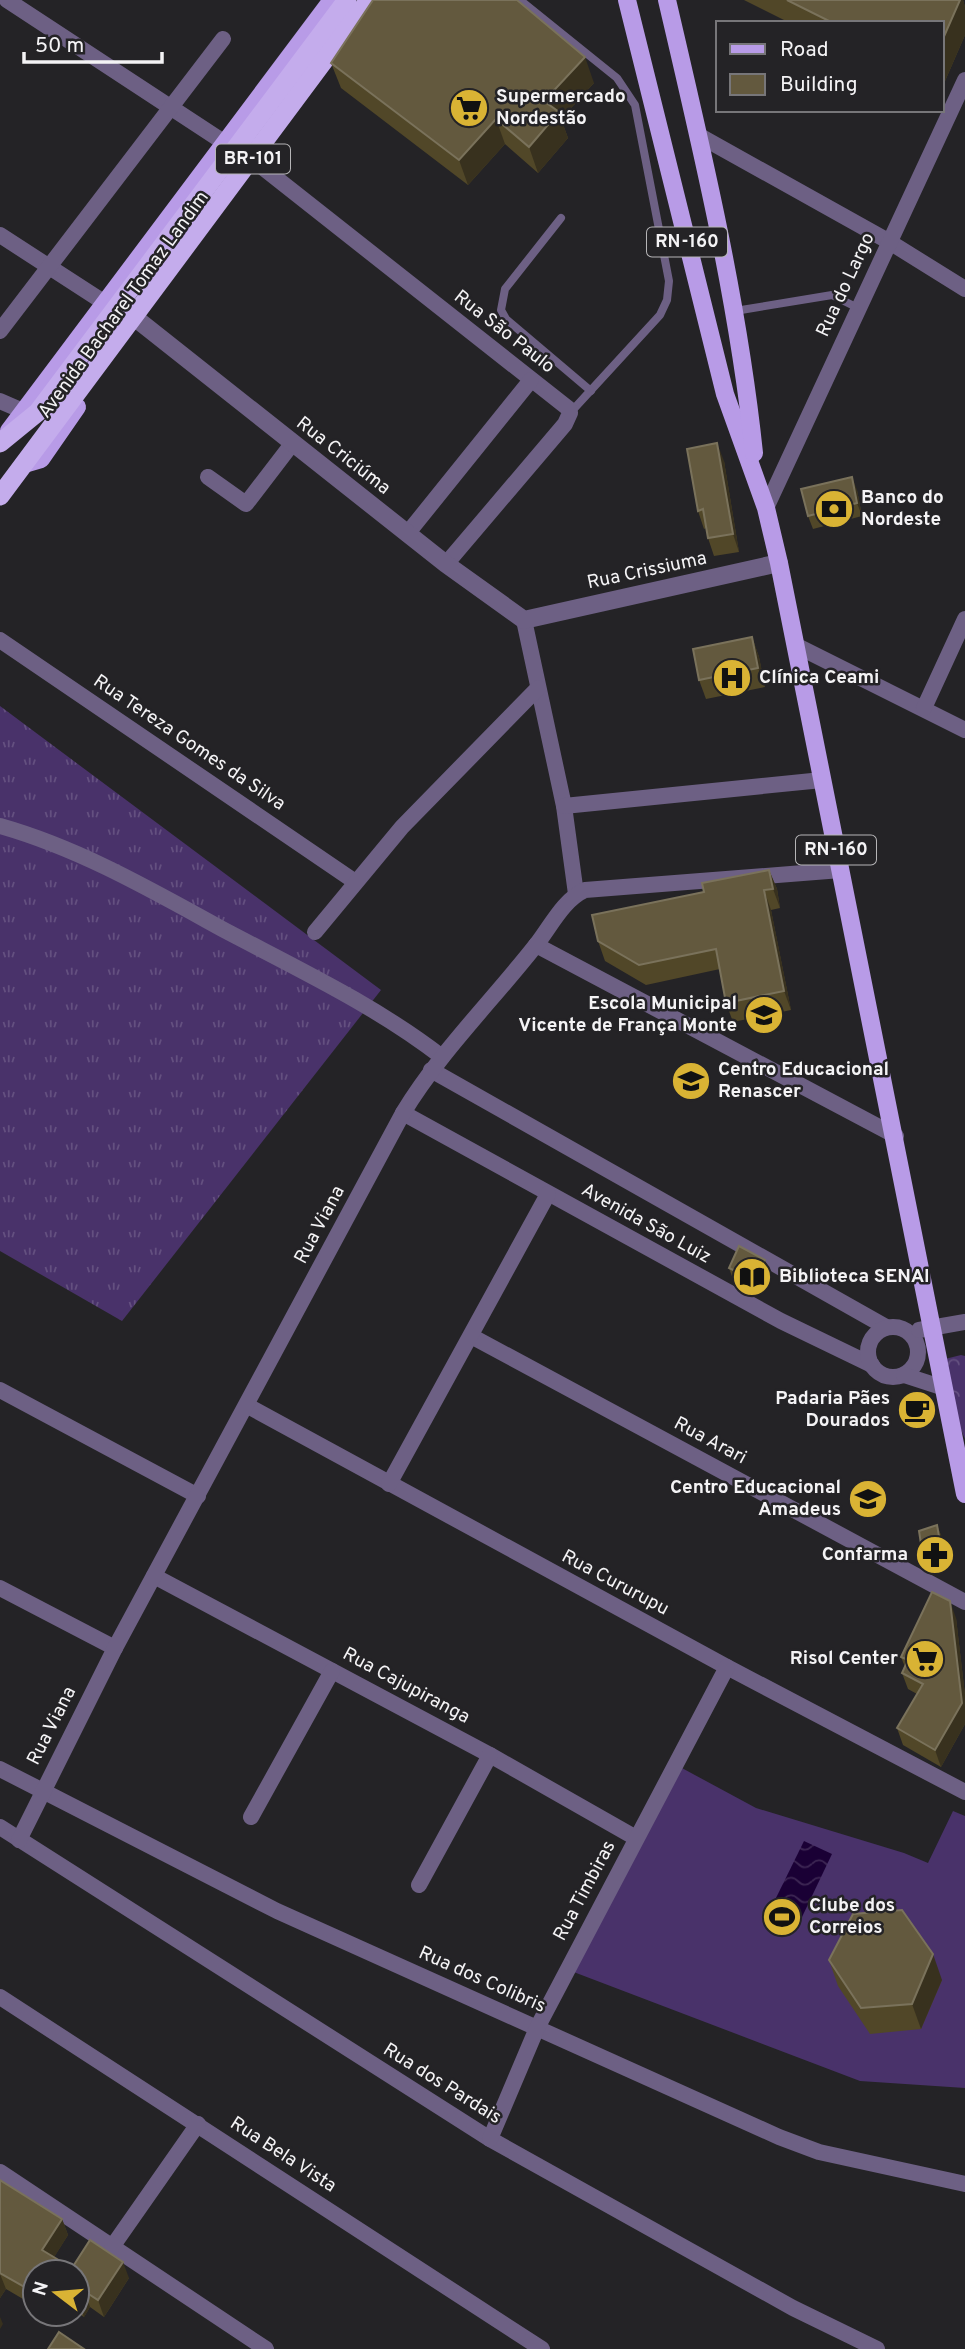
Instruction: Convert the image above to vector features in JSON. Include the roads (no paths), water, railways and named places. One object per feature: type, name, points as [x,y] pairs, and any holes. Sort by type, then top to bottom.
[{"type":"highway","name":"Avenida Bacharel Tomaz Landim","points":[[0,496],[24,464],[123,312],[347,0]]},
{"type":"highway","name":"Avenida Bacharel Tomaz Landim","points":[[0,443],[38,412],[123,312],[369,0]]},
{"type":"main road","name":"Avenida Bacharel Tomaz Landim","points":[[123,312],[223,146],[332,0]]},
{"type":"main road","name":"Avenida Bacharel Tomaz Landim","points":[[0,443],[23,411],[123,312],[257,163],[307,93],[386,0]]},
{"type":"main road","name":"RN-160","points":[[627,0],[725,394],[766,508],[779,563],[896,1136],[965,1494]]},
{"type":"main road","name":"RN-160","points":[[667,0],[745,363],[757,481]]},
{"type":"street","points":[[7,0],[170,106],[223,146]]},
{"type":"street","points":[[0,331],[223,38]]},
{"type":"street","name":"Rua do Largo","points":[[766,508],[965,80]]},
{"type":"street","points":[[698,135],[888,241],[965,289]]},
{"type":"street","name":"Rua São Paulo","points":[[257,163],[566,406],[570,413]]},
{"type":"street","points":[[0,235],[123,312]]},
{"type":"street","name":"Rua Criciúma","points":[[123,312],[446,564],[524,620]]},
{"type":"street","points":[[407,534],[531,380]]},
{"type":"street","points":[[0,401],[23,411]]},
{"type":"street","points":[[446,564],[570,413]]},
{"type":"street","points":[[208,477],[246,504],[292,444]]},
{"type":"street","name":"Rua Crissiuma","points":[[524,620],[779,563]]},
{"type":"street","points":[[924,708],[965,619]]},
{"type":"street","points":[[524,620],[564,806],[576,894],[585,890],[841,870]]},
{"type":"street","name":"Rua Tereza Gomes da Silva","points":[[0,640],[354,881]]},
{"type":"street","points":[[797,646],[965,730]]},
{"type":"street","points":[[315,933],[354,881],[402,827],[538,688]]},
{"type":"street","points":[[564,806],[822,780]]},
{"type":"street","points":[[0,826],[60,846],[121,874],[399,1023],[442,1057]]},
{"type":"street","name":"Rua Viana","points":[[19,1840],[115,1648],[403,1113],[431,1070],[576,894]]},
{"type":"street","points":[[536,945],[896,1136]]},
{"type":"street","name":"Avenida São Luiz","points":[[431,1070],[886,1327]]},
{"type":"street","name":"Avenida São Luiz","points":[[403,1113],[781,1321],[872,1365]]},
{"type":"street","points":[[389,1484],[548,1194]]},
{"type":"street","points":[[944,1388],[904,1375],[883,1374],[872,1365],[868,1354],[870,1342],[886,1327],[908,1332],[965,1322]]},
{"type":"street","points":[[904,1375],[917,1359],[915,1339],[908,1332]]},
{"type":"street","name":"Rua Arari","points":[[471,1336],[965,1602]]},
{"type":"street","points":[[0,1390],[198,1496]]},
{"type":"street","name":"Rua Cururupu","points":[[247,1406],[727,1667],[965,1792]]},
{"type":"street","name":"Rua Cajupiranga","points":[[154,1576],[490,1755],[636,1838]]},
{"type":"street","points":[[0,1588],[115,1648]]},
{"type":"street","name":"Rua Timbiras","points":[[490,2139],[537,2028],[727,1667]]},
{"type":"street","points":[[251,1817],[332,1671]]},
{"type":"street","points":[[419,1885],[490,1755]]},
{"type":"street","name":"Rua dos Colibris","points":[[0,1769],[277,1911],[809,2148],[965,2184]]},
{"type":"street","name":"Rua dos Pardais","points":[[0,1827],[490,2139],[793,2308],[877,2349]]},
{"type":"street","name":"Rua Bela Vista","points":[[0,1997],[542,2349]]},
{"type":"street","points":[[112,2247],[198,2124]]},
{"type":"street","points":[[0,2172],[266,2349]]},
{"type":"lane","points":[[520,0],[617,78],[635,105],[669,281],[667,300],[660,315],[570,413]]},
{"type":"lane","points":[[561,218],[505,289],[501,310],[506,319],[591,391]]},
{"type":"lane","points":[[735,311],[832,295],[858,308]]},
{"type":"water","points":[[804,1841],[832,1854],[802,1917],[774,1902]]},
{"type":"place","name":"Supermercado Nordestão","points":[[469,108]]},
{"type":"place","name":"Banco do Nordeste","points":[[834,509]]},
{"type":"place","name":"Clínica Ceami","points":[[732,678]]},
{"type":"place","name":"Escola Municipal Vicente de França Monte","points":[[764,1015]]},
{"type":"place","name":"Centro Educacional Renascer","points":[[691,1081]]},
{"type":"place","name":"Biblioteca SENAI","points":[[752,1277]]},
{"type":"place","name":"Padaria Pães Dourados","points":[[917,1410]]},
{"type":"place","name":"Centro Educacional Amadeus","points":[[868,1499]]},
{"type":"place","name":"Confarma","points":[[935,1555]]},
{"type":"place","name":"Risol Center","points":[[925,1659]]},
{"type":"place","name":"Clube dos Correios","points":[[782,1917]]}]
